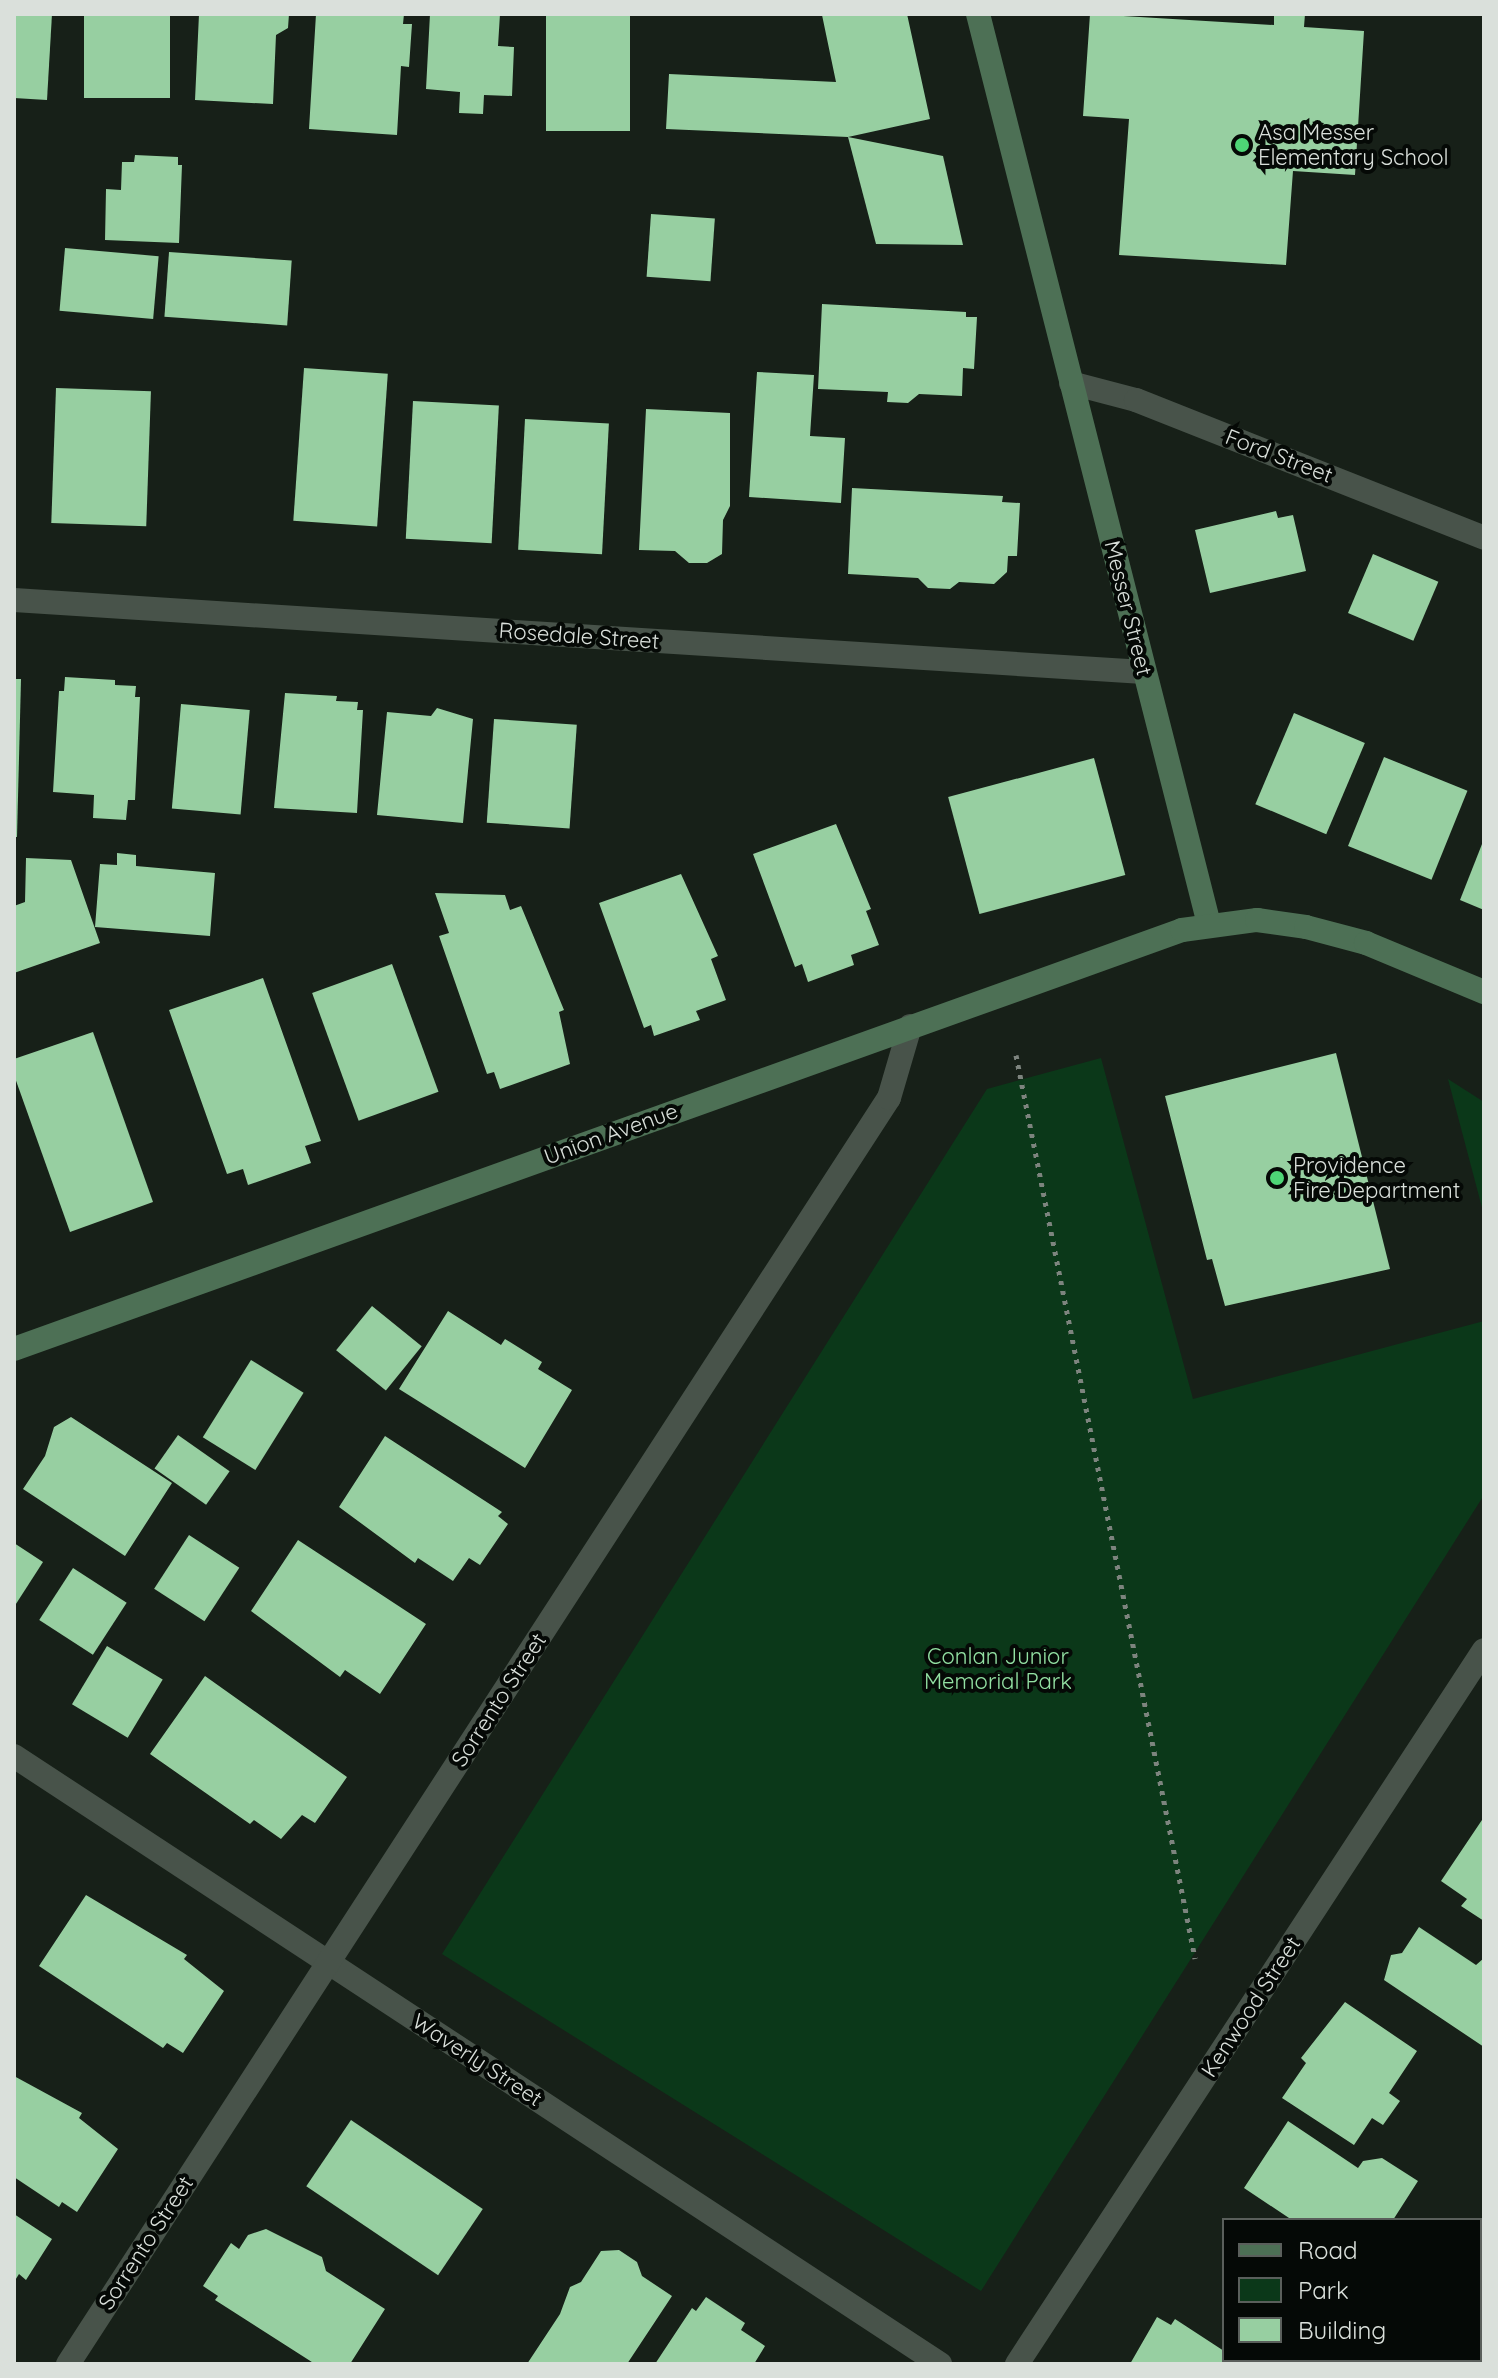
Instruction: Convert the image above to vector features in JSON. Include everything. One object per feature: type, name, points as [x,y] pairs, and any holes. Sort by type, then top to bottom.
[{"type":"main road","name":"Messer Street","points":[[978,14],[1209,924]]},
{"type":"main road","points":[[1209,924],[1257,920],[1337,933],[1484,992]]},
{"type":"main road","name":"Union Avenue","points":[[14,1349],[1156,937],[1209,924]]},
{"type":"street","name":"Ford Street","points":[[1071,383],[1136,400],[1484,538]]},
{"type":"street","name":"Rosedale Street","points":[[14,600],[1144,672]]},
{"type":"street","name":"Sorrento Street","points":[[68,2364],[889,1098],[910,1026]]},
{"type":"street","name":"Kenwood Street","points":[[1017,2364],[1484,1650]]},
{"type":"street","name":"Waverly Street","points":[[14,1756],[940,2364]]},
{"type":"path","points":[[1016,1055],[1195,1958]]},
{"type":"green space","name":"Conlan Junior Memorial Park","points":[[1101,1058],[1193,1399],[1484,1321],[1484,1495],[981,2291],[442,1954],[987,1089]]},
{"type":"green space","points":[[1448,1079],[1484,1102],[1484,1215]]},
{"type":"building","points":[[14,14],[52,14],[47,100],[14,98]]},
{"type":"building","points":[[84,14],[170,14],[170,98],[84,98]]},
{"type":"building","points":[[199,14],[289,14],[288,28],[276,35],[273,104],[195,100]]},
{"type":"building","points":[[316,14],[404,14],[403,24],[412,24],[409,67],[401,66],[397,135],[309,129]]},
{"type":"building","points":[[430,14],[500,14],[498,46],[514,47],[512,96],[484,95],[483,114],[459,113],[460,92],[426,89]]},
{"type":"building","points":[[546,14],[630,14],[630,131],[546,131]]},
{"type":"building","points":[[907,14],[930,119],[848,137],[666,129],[669,74],[836,82],[822,15]]},
{"type":"building","name":"Asa Messer Elementary School","points":[[1090,14],[1274,25],[1274,14],[1305,14],[1304,27],[1364,31],[1355,175],[1293,171],[1286,265],[1119,255],[1129,119],[1083,116]]},
{"type":"building","points":[[848,137],[943,156],[963,245],[876,244]]},
{"type":"building","points":[[135,155],[178,157],[178,165],[182,165],[179,243],[105,240],[106,189],[121,190],[122,162],[134,162]]},
{"type":"building","points":[[651,214],[715,218],[710,281],[647,277]]},
{"type":"building","points":[[65,248],[159,256],[153,319],[60,311]]},
{"type":"building","points":[[169,252],[292,261],[287,325],[164,317]]},
{"type":"building","points":[[822,304],[966,312],[966,317],[977,317],[974,369],[963,368],[962,396],[919,394],[908,403],[887,402],[888,392],[818,389]]},
{"type":"building","points":[[304,368],[388,374],[377,526],[293,521]]},
{"type":"building","points":[[757,372],[814,375],[810,436],[845,438],[841,503],[749,497]]},
{"type":"building","points":[[56,388],[151,391],[146,526],[51,523]]},
{"type":"building","points":[[413,401],[499,406],[492,543],[406,539]]},
{"type":"building","points":[[646,409],[730,413],[730,506],[723,520],[722,554],[707,563],[689,563],[675,551],[639,550]]},
{"type":"building","points":[[525,419],[609,423],[602,554],[518,550]]},
{"type":"building","points":[[852,488],[1003,496],[1002,502],[1020,503],[1017,556],[1008,556],[1007,572],[994,584],[959,582],[950,589],[928,588],[918,578],[848,574]]},
{"type":"building","points":[[1276,511],[1278,518],[1293,515],[1306,571],[1210,593],[1195,530]]},
{"type":"building","points":[[1373,554],[1438,582],[1413,641],[1348,613]]},
{"type":"building","points":[[65,677],[115,680],[115,685],[136,686],[135,697],[140,697],[135,800],[128,800],[126,820],[93,818],[94,795],[53,792],[59,691],[64,691]]},
{"type":"building","points":[[14,679],[21,679],[17,837],[14,837]]},
{"type":"building","points":[[285,693],[337,696],[336,701],[358,702],[357,710],[363,710],[357,813],[274,808]]},
{"type":"building","points":[[181,704],[250,710],[241,815],[172,809]]},
{"type":"building","points":[[437,708],[473,719],[463,823],[377,815],[387,712],[431,716]]},
{"type":"building","points":[[1294,713],[1365,743],[1326,834],[1255,804]]},
{"type":"building","points":[[494,719],[577,725],[570,829],[487,823]]},
{"type":"building","points":[[1384,757],[1467,791],[1431,880],[1348,846]]},
{"type":"building","points":[[1094,758],[1125,875],[979,914],[948,797]]},
{"type":"building","points":[[836,824],[871,909],[866,911],[879,945],[851,955],[854,965],[808,982],[802,964],[795,967],[753,854]]},
{"type":"building","points":[[1484,839],[1484,910],[1460,900]]},
{"type":"building","points":[[117,853],[136,855],[136,866],[215,873],[210,936],[95,927],[100,864],[117,865]]},
{"type":"building","points":[[26,858],[71,860],[100,943],[14,973],[14,906],[25,902]]},
{"type":"building","points":[[681,874],[718,956],[711,959],[726,1000],[696,1011],[700,1020],[654,1036],[651,1025],[644,1028],[599,903]]},
{"type":"building","points":[[435,893],[505,895],[510,910],[521,906],[564,1010],[559,1012],[570,1064],[500,1089],[494,1072],[487,1074],[439,936],[449,933]]},
{"type":"building","points":[[392,964],[439,1092],[359,1121],[312,993]]},
{"type":"building","points":[[263,978],[321,1141],[305,1146],[311,1163],[248,1185],[243,1169],[227,1174],[169,1010]]},
{"type":"building","points":[[93,1032],[153,1202],[70,1232],[14,1075],[14,1059]]},
{"type":"building","name":"Providence Fire Department","points":[[1336,1053],[1390,1269],[1225,1306],[1212,1259],[1207,1260],[1165,1096]]},
{"type":"building","points":[[372,1306],[422,1346],[386,1391],[336,1350]]},
{"type":"building","points":[[448,1311],[501,1345],[505,1339],[542,1362],[538,1369],[572,1390],[525,1468],[399,1389]]},
{"type":"building","points":[[251,1360],[304,1393],[255,1470],[203,1437]]},
{"type":"building","points":[[71,1417],[172,1483],[125,1556],[23,1489],[45,1456],[54,1427]]},
{"type":"building","points":[[178,1435],[230,1471],[206,1505],[154,1469]]},
{"type":"building","points":[[385,1436],[502,1512],[498,1516],[508,1524],[480,1565],[469,1558],[453,1581],[418,1558],[415,1563],[339,1507]]},
{"type":"building","points":[[189,1535],[239,1568],[204,1621],[154,1589]]},
{"type":"building","points":[[298,1540],[426,1624],[380,1694],[345,1670],[340,1677],[251,1611]]},
{"type":"building","points":[[14,1543],[43,1562],[14,1607]]},
{"type":"building","points":[[73,1568],[127,1603],[93,1655],[39,1620]]},
{"type":"building","points":[[107,1646],[163,1679],[128,1738],[72,1704]]},
{"type":"building","points":[[205,1676],[347,1777],[315,1823],[302,1815],[281,1839],[254,1820],[250,1824],[150,1754]]},
{"type":"building","points":[[1484,1817],[1484,1921],[1461,1906],[1467,1899],[1441,1881]]},
{"type":"building","points":[[86,1895],[187,1955],[184,1959],[224,1991],[183,2053],[167,2043],[163,2048],[39,1966]]},
{"type":"building","points":[[1419,1927],[1476,1965],[1484,1958],[1484,2047],[1384,1980],[1391,1955],[1402,1953]]},
{"type":"building","points":[[1345,2002],[1417,2051],[1389,2093],[1400,2101],[1383,2125],[1372,2118],[1354,2145],[1282,2098],[1306,2063],[1301,2058]]},
{"type":"building","points":[[14,2076],[82,2113],[79,2118],[118,2149],[77,2212],[62,2202],[59,2207],[14,2177]]},
{"type":"building","points":[[351,2120],[483,2209],[438,2275],[306,2186]]},
{"type":"building","points":[[1288,2121],[1358,2168],[1363,2161],[1382,2158],[1418,2181],[1394,2218],[1289,2218],[1244,2188]]},
{"type":"building","points":[[14,2214],[52,2239],[26,2280],[19,2274],[14,2282]]},
{"type":"building","points":[[266,2229],[322,2257],[326,2271],[385,2309],[350,2364],[315,2364],[215,2300],[218,2296],[203,2286],[231,2243],[239,2249],[248,2235]]},
{"type":"building","points":[[619,2250],[637,2262],[642,2276],[672,2296],[627,2364],[527,2364],[560,2314],[570,2287],[581,2282],[601,2251]]},
{"type":"building","points":[[706,2297],[745,2323],[741,2330],[765,2346],[754,2364],[655,2364],[692,2308],[696,2311]]},
{"type":"building","points":[[1157,2317],[1171,2325],[1175,2319],[1222,2350],[1222,2362],[1245,2364],[1130,2364]]},
{"type":"building","points":[[1482,2360],[1484,2364],[1418,2364]]},
{"type":"place","name":"Asa Messer Elementary School","points":[[1242,145]]},
{"type":"place","name":"Providence Fire Department","points":[[1277,1178]]}]
